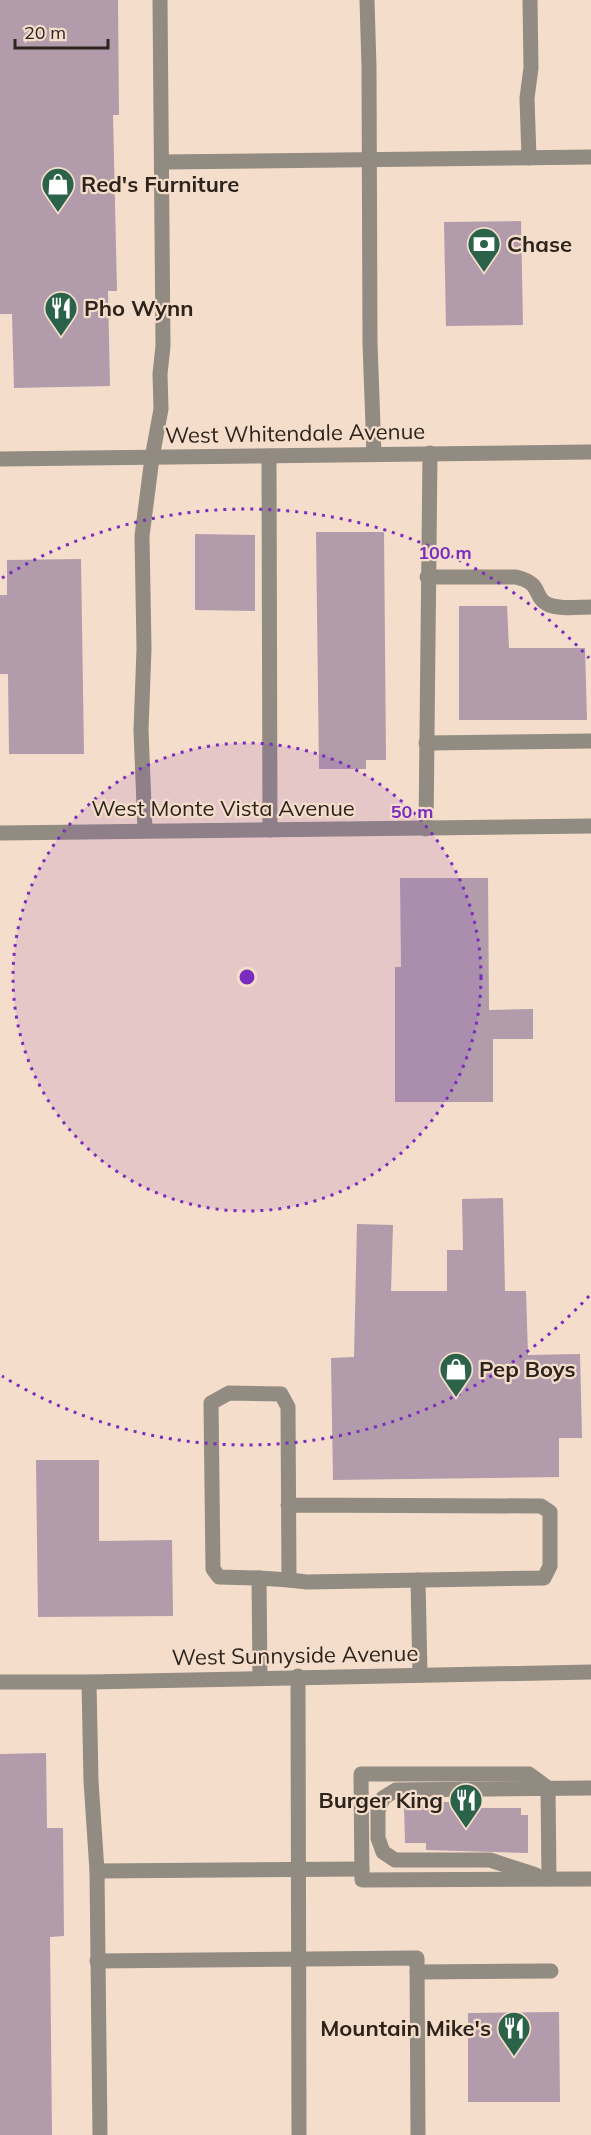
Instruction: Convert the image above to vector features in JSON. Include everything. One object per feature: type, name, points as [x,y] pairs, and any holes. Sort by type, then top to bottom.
[{"type":"street","points":[[145,830],[141,730],[144,649],[142,536],[161,409],[160,374],[163,346],[160,0]]},
{"type":"street","points":[[367,0],[374,454]]},
{"type":"street","points":[[529,158],[527,98],[531,68],[530,0]]},
{"type":"street","points":[[163,162],[591,157]]},
{"type":"street","name":"West Whitendale Avenue","points":[[0,459],[591,452]]},
{"type":"street","points":[[426,829],[430,453]]},
{"type":"street","points":[[269,456],[270,830]]},
{"type":"street","points":[[427,577],[516,577],[529,580],[537,589],[541,599],[548,605],[591,607]]},
{"type":"street","points":[[426,743],[591,741]]},
{"type":"street","name":"West Monte Vista Avenue","points":[[0,833],[591,826]]},
{"type":"street","points":[[288,1505],[541,1506],[550,1512],[550,1566],[544,1578],[307,1582],[219,1577],[213,1569],[212,1402],[229,1393],[281,1394],[288,1407],[288,1505],[289,1580]]},
{"type":"street","points":[[259,1578],[260,1678]]},
{"type":"street","points":[[418,1580],[420,1675]]},
{"type":"street","points":[[0,1670],[0,1682]]},
{"type":"street","name":"West Sunnyside Avenue","points":[[0,1682],[591,1672]]},
{"type":"street","points":[[298,1676],[299,2135]]},
{"type":"street","points":[[89,1682],[91,1781],[97,1871],[100,2135]]},
{"type":"street","points":[[548,1788],[529,1774],[361,1774],[362,1880],[591,1879]]},
{"type":"street","points":[[548,1788],[549,1879]]},
{"type":"street","points":[[549,1879],[489,1860],[395,1860],[384,1852],[378,1838],[378,1811],[383,1798],[396,1790],[591,1788]]},
{"type":"street","points":[[97,1871],[362,1869]]},
{"type":"street","points":[[97,1961],[417,1958],[418,2135]]},
{"type":"street","points":[[417,1972],[551,1971]]},
{"type":"building","points":[[0,0],[118,0],[119,115],[113,115],[117,291],[108,291],[110,386],[14,388],[12,314],[0,314]]},
{"type":"building","name":"Chase","points":[[521,221],[523,325],[446,326],[444,222]]},
{"type":"building","points":[[316,532],[384,532],[386,760],[366,760],[366,769],[319,769]]},
{"type":"building","points":[[195,534],[255,535],[255,611],[195,610]]},
{"type":"building","points":[[81,559],[84,754],[9,754],[8,674],[0,674],[0,595],[7,595],[7,560]]},
{"type":"building","points":[[459,606],[507,606],[509,648],[585,648],[587,720],[459,720]]},
{"type":"building","points":[[400,878],[488,878],[489,1010],[533,1009],[533,1039],[493,1039],[493,1102],[395,1102],[395,967],[401,967]]},
{"type":"building","name":"Pep Boys","points":[[503,1198],[505,1291],[526,1291],[528,1355],[580,1354],[582,1438],[559,1438],[559,1477],[333,1480],[331,1358],[354,1357],[357,1224],[393,1225],[391,1291],[447,1291],[447,1250],[463,1250],[462,1199]]},
{"type":"building","points":[[36,1460],[99,1460],[99,1541],[172,1540],[173,1616],[38,1617]]},
{"type":"building","points":[[46,1753],[47,1828],[63,1828],[64,1936],[50,1937],[52,2135],[0,2135],[0,1754]]},
{"type":"building","name":"Burger King","points":[[424,1802],[476,1802],[476,1808],[521,1808],[521,1815],[528,1815],[528,1853],[426,1850],[426,1843],[405,1843],[404,1805],[424,1805]]},
{"type":"building","name":"Mountain Mike's","points":[[559,2012],[560,2102],[468,2102],[468,2013]]},
{"type":"place","name":"Red's Furniture","points":[[58,213]]},
{"type":"place","name":"Chase","points":[[484,273]]},
{"type":"place","name":"Pho Wynn","points":[[61,337]]},
{"type":"place","name":"Pep Boys","points":[[456,1398]]},
{"type":"place","name":"Burger King","points":[[466,1829]]},
{"type":"place","name":"Mountain Mike's","points":[[514,2057]]}]
